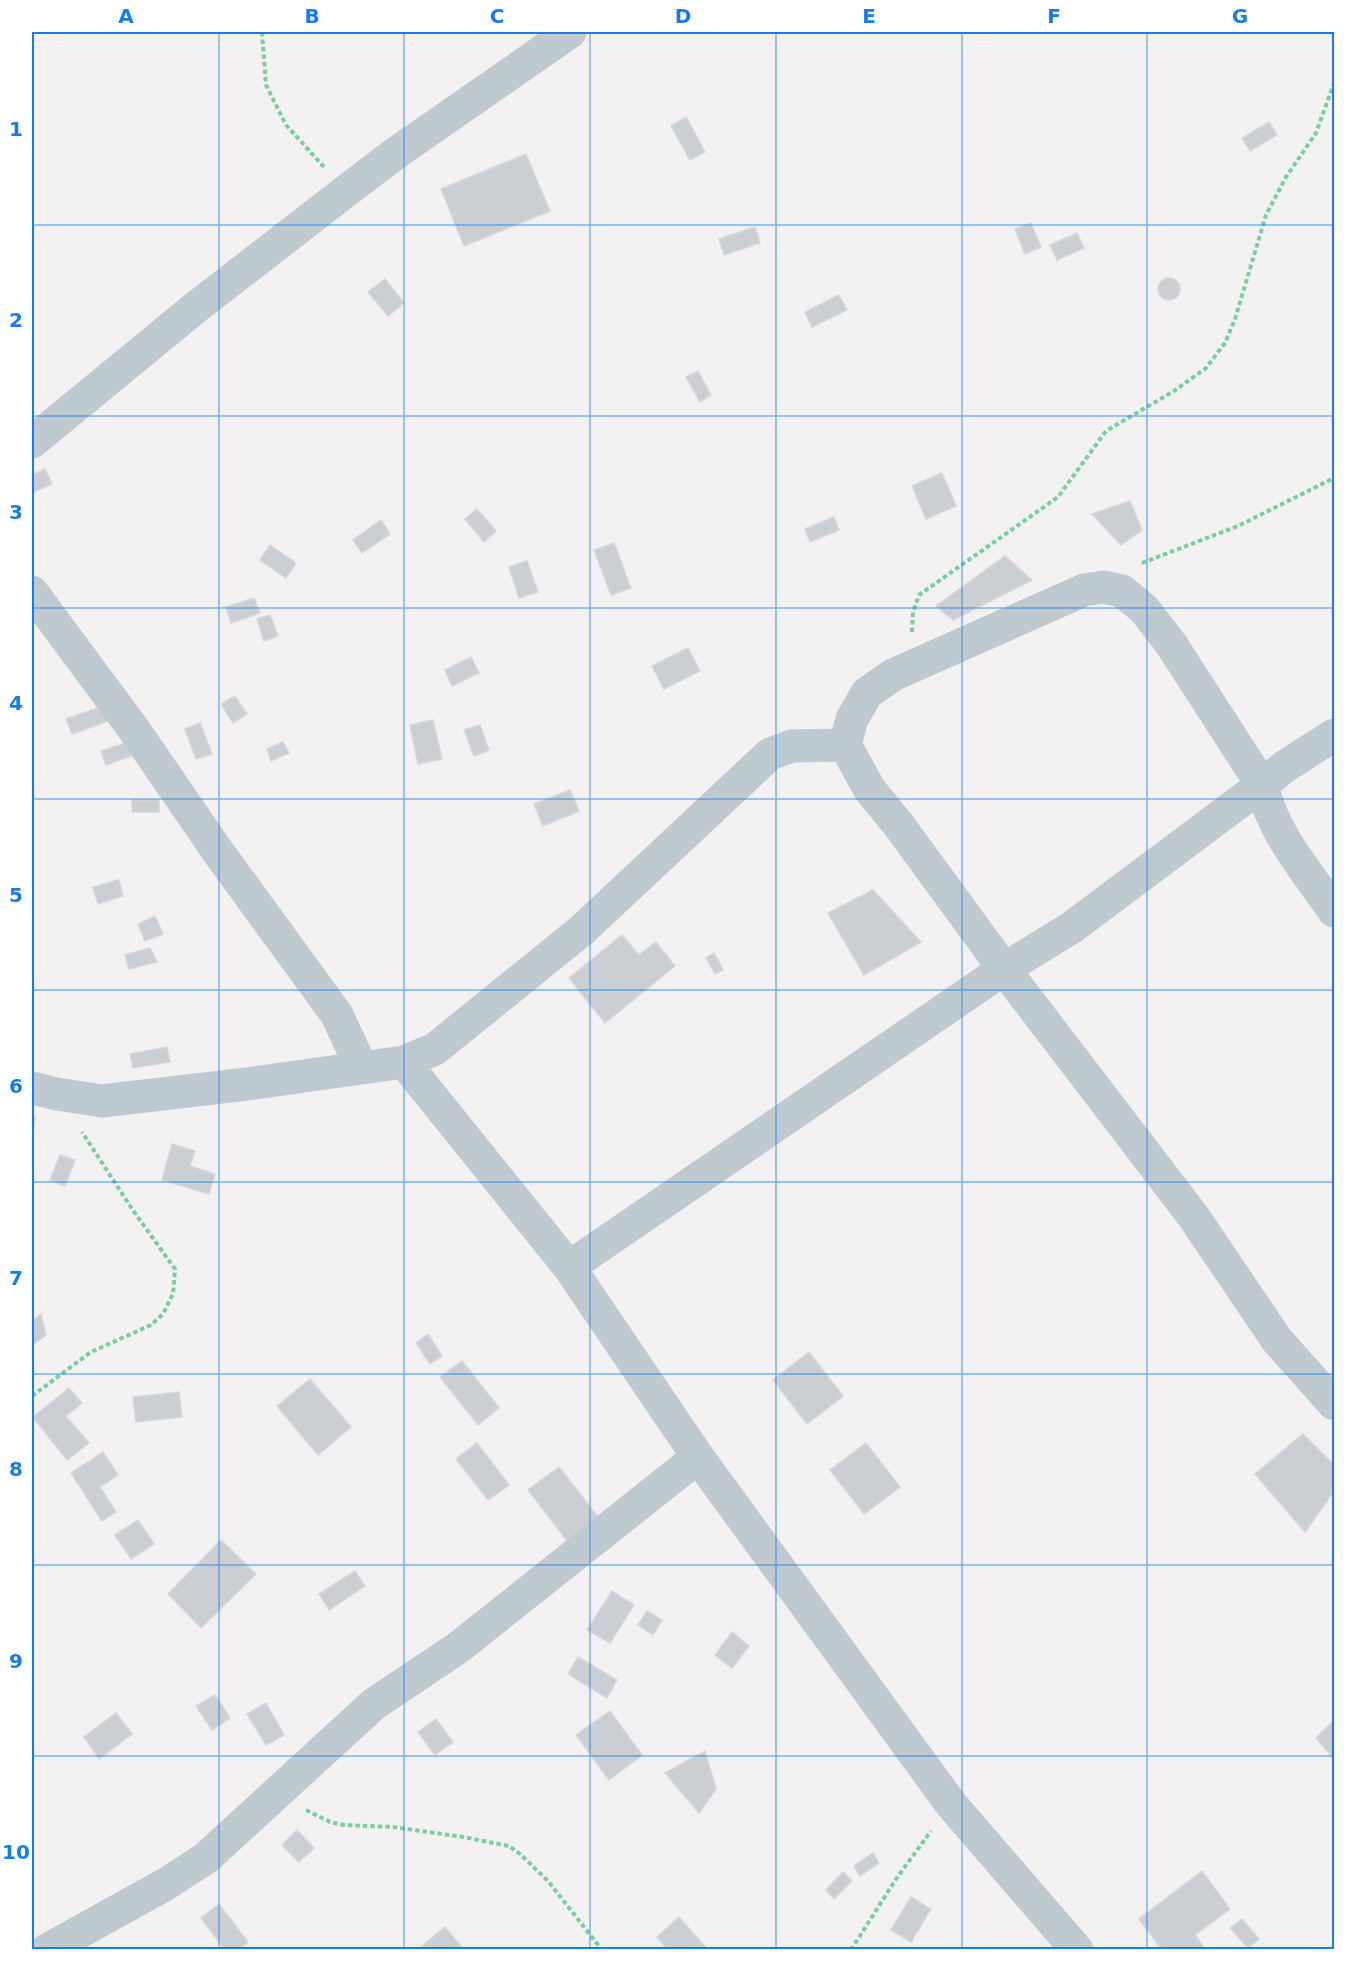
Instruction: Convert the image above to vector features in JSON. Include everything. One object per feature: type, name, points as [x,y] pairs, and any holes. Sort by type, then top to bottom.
[{"type":"street","points":[[32,442],[195,308],[346,191],[396,153],[570,32]]},
{"type":"street","points":[[1335,911],[1296,858],[1265,799],[1262,785],[1171,644],[1144,609],[1122,591],[1104,587],[1084,590],[959,647],[911,665],[867,693],[852,719],[845,745],[870,790],[1193,1216],[1277,1340],[1335,1404]]},
{"type":"street","points":[[32,592],[135,731],[216,849],[337,1015],[361,1066]]},
{"type":"street","points":[[570,1267],[1004,969],[1071,928],[1284,767],[1335,735]]},
{"type":"street","points":[[44,1091],[102,1101],[404,1062],[435,1049],[582,930],[770,754],[792,746],[845,745]]},
{"type":"street","points":[[404,1062],[570,1267],[698,1457],[951,1804],[1077,1950]]},
{"type":"street","points":[[47,1950],[166,1884],[206,1858],[374,1704],[459,1647],[698,1457]]},
{"type":"path","points":[[262,32],[266,85],[286,125],[346,191]]},
{"type":"path","points":[[911,665],[913,612],[920,595],[1058,497],[1106,431],[1174,391],[1198,374],[1206,368],[1225,343],[1235,319],[1266,215],[1286,177],[1316,133],[1335,83]]},
{"type":"path","points":[[1111,589],[1129,571],[1146,561],[1238,526],[1335,478]]},
{"type":"path","points":[[32,1396],[91,1352],[151,1325],[163,1314],[173,1294],[175,1269],[44,1091]]},
{"type":"path","points":[[276,1794],[330,1822],[344,1825],[393,1827],[509,1846],[548,1881],[602,1950]]},
{"type":"path","points":[[851,1950],[896,1879],[951,1804]]},
{"type":"building","points":[[686,117],[705,152],[690,160],[671,126]]},
{"type":"building","points":[[1269,122],[1277,135],[1250,151],[1242,138]]},
{"type":"building","points":[[526,154],[550,211],[464,246],[441,189]]},
{"type":"building","points":[[1031,223],[1041,247],[1025,254],[1015,229]]},
{"type":"building","points":[[755,227],[760,243],[724,255],[719,239]]},
{"type":"building","points":[[1077,233],[1084,248],[1057,260],[1050,245]]},
{"type":"building","points":[[1169,278],[1177,281],[1180,289],[1177,297],[1169,300],[1161,297],[1158,289],[1161,281]]},
{"type":"building","points":[[385,279],[404,303],[388,316],[368,292]]},
{"type":"building","points":[[839,295],[847,310],[812,327],[805,312]]},
{"type":"building","points":[[698,371],[711,395],[700,402],[686,377]]},
{"type":"building","points":[[45,469],[52,484],[32,493],[32,475]]},
{"type":"building","points":[[942,473],[956,506],[926,519],[912,486]]},
{"type":"building","points":[[1130,501],[1142,530],[1121,545],[1092,514]]},
{"type":"building","points":[[477,509],[496,531],[484,542],[465,519]]},
{"type":"building","points":[[834,517],[839,530],[810,542],[805,529]]},
{"type":"building","points":[[381,520],[390,534],[362,553],[353,540]]},
{"type":"building","points":[[614,543],[631,588],[611,595],[594,550]]},
{"type":"building","points":[[270,545],[296,563],[286,578],[260,560]]},
{"type":"building","points":[[1005,556],[1032,580],[953,620],[936,606]]},
{"type":"building","points":[[527,561],[538,592],[519,598],[509,567]]},
{"type":"building","points":[[254,598],[260,613],[231,623],[226,607]]},
{"type":"building","points":[[270,615],[278,636],[264,641],[257,619]]},
{"type":"building","points":[[688,648],[700,671],[664,689],[652,666]]},
{"type":"building","points":[[471,657],[479,673],[452,686],[445,670]]},
{"type":"building","points":[[235,696],[247,714],[233,723],[221,704]]},
{"type":"building","points":[[106,705],[111,720],[72,734],[66,719]]},
{"type":"building","points":[[433,720],[442,759],[418,764],[410,725]]},
{"type":"building","points":[[200,723],[212,754],[196,759],[185,729]]},
{"type":"building","points":[[480,725],[489,750],[474,756],[464,730]]},
{"type":"building","points":[[283,742],[289,753],[271,761],[267,749]]},
{"type":"building","points":[[126,743],[131,756],[106,765],[101,751]]},
{"type":"building","points":[[570,790],[579,811],[543,826],[534,804]]},
{"type":"building","points":[[132,800],[159,800],[159,812],[132,812]]},
{"type":"building","points":[[119,880],[123,896],[98,904],[93,887]]},
{"type":"building","points":[[873,890],[921,942],[864,975],[828,913]]},
{"type":"building","points":[[155,916],[163,934],[145,941],[138,924]]},
{"type":"building","points":[[622,935],[639,955],[656,942],[675,966],[605,1023],[569,978]]},
{"type":"building","points":[[150,948],[157,962],[129,969],[125,955]]},
{"type":"building","points":[[714,953],[723,970],[715,974],[706,958]]},
{"type":"building","points":[[167,1047],[170,1062],[133,1068],[130,1054]]},
{"type":"building","points":[[32,1117],[35,1117],[33,1132],[32,1132]]},
{"type":"building","points":[[172,1144],[195,1151],[190,1166],[215,1174],[209,1194],[162,1180]]},
{"type":"building","points":[[60,1155],[75,1160],[65,1186],[50,1180]]},
{"type":"building","points":[[41,1314],[46,1335],[32,1345],[32,1321]]},
{"type":"building","points":[[428,1334],[442,1356],[430,1364],[416,1343]]},
{"type":"building","points":[[809,1352],[843,1396],[807,1424],[773,1380]]},
{"type":"building","points":[[462,1361],[499,1408],[478,1425],[440,1377]]},
{"type":"building","points":[[310,1379],[351,1427],[318,1455],[277,1406]]},
{"type":"building","points":[[69,1388],[82,1403],[66,1416],[89,1443],[67,1460],[33,1417]]},
{"type":"building","points":[[179,1392],[182,1417],[136,1422],[133,1397]]},
{"type":"building","points":[[1303,1434],[1334,1465],[1334,1491],[1305,1532],[1255,1474]]},
{"type":"building","points":[[477,1443],[509,1485],[488,1500],[456,1459]]},
{"type":"building","points":[[866,1443],[900,1487],[864,1514],[830,1470]]},
{"type":"building","points":[[103,1452],[118,1475],[100,1487],[116,1512],[102,1521],[71,1473]]},
{"type":"building","points":[[559,1467],[599,1518],[568,1542],[528,1490]]},
{"type":"building","points":[[138,1520],[154,1544],[131,1559],[115,1535]]},
{"type":"building","points":[[221,1540],[256,1574],[201,1628],[168,1594]]},
{"type":"building","points":[[355,1571],[365,1586],[329,1610],[319,1594]]},
{"type":"building","points":[[612,1591],[634,1605],[610,1643],[587,1630]]},
{"type":"building","points":[[647,1611],[662,1620],[653,1635],[638,1625]]},
{"type":"building","points":[[732,1632],[749,1646],[732,1668],[715,1655]]},
{"type":"building","points":[[578,1657],[617,1680],[607,1698],[568,1674]]},
{"type":"building","points":[[215,1695],[230,1718],[212,1730],[196,1706]]},
{"type":"building","points":[[266,1703],[284,1735],[266,1745],[247,1714]]},
{"type":"building","points":[[610,1711],[642,1755],[609,1780],[576,1735]]},
{"type":"building","points":[[116,1713],[132,1734],[99,1759],[84,1737]]},
{"type":"building","points":[[436,1719],[453,1742],[435,1755],[418,1732]]},
{"type":"building","points":[[1334,1720],[1334,1759],[1316,1738]]},
{"type":"building","points":[[705,1751],[716,1789],[699,1813],[665,1773]]},
{"type":"building","points":[[297,1830],[314,1848],[299,1862],[282,1845]]},
{"type":"building","points":[[873,1853],[879,1863],[860,1876],[854,1866]]},
{"type":"building","points":[[1202,1871],[1230,1909],[1195,1935],[1206,1950],[1162,1950],[1139,1919]]},
{"type":"building","points":[[843,1872],[852,1881],[834,1899],[826,1890]]},
{"type":"building","points":[[911,1897],[931,1909],[911,1942],[891,1930]]},
{"type":"building","points":[[219,1904],[248,1942],[238,1950],[225,1950],[201,1918]]},
{"type":"building","points":[[679,1917],[708,1950],[668,1950],[657,1937]]},
{"type":"building","points":[[1242,1919],[1259,1939],[1248,1948],[1230,1928]]},
{"type":"building","points":[[445,1927],[464,1950],[425,1950],[422,1946]]}]
